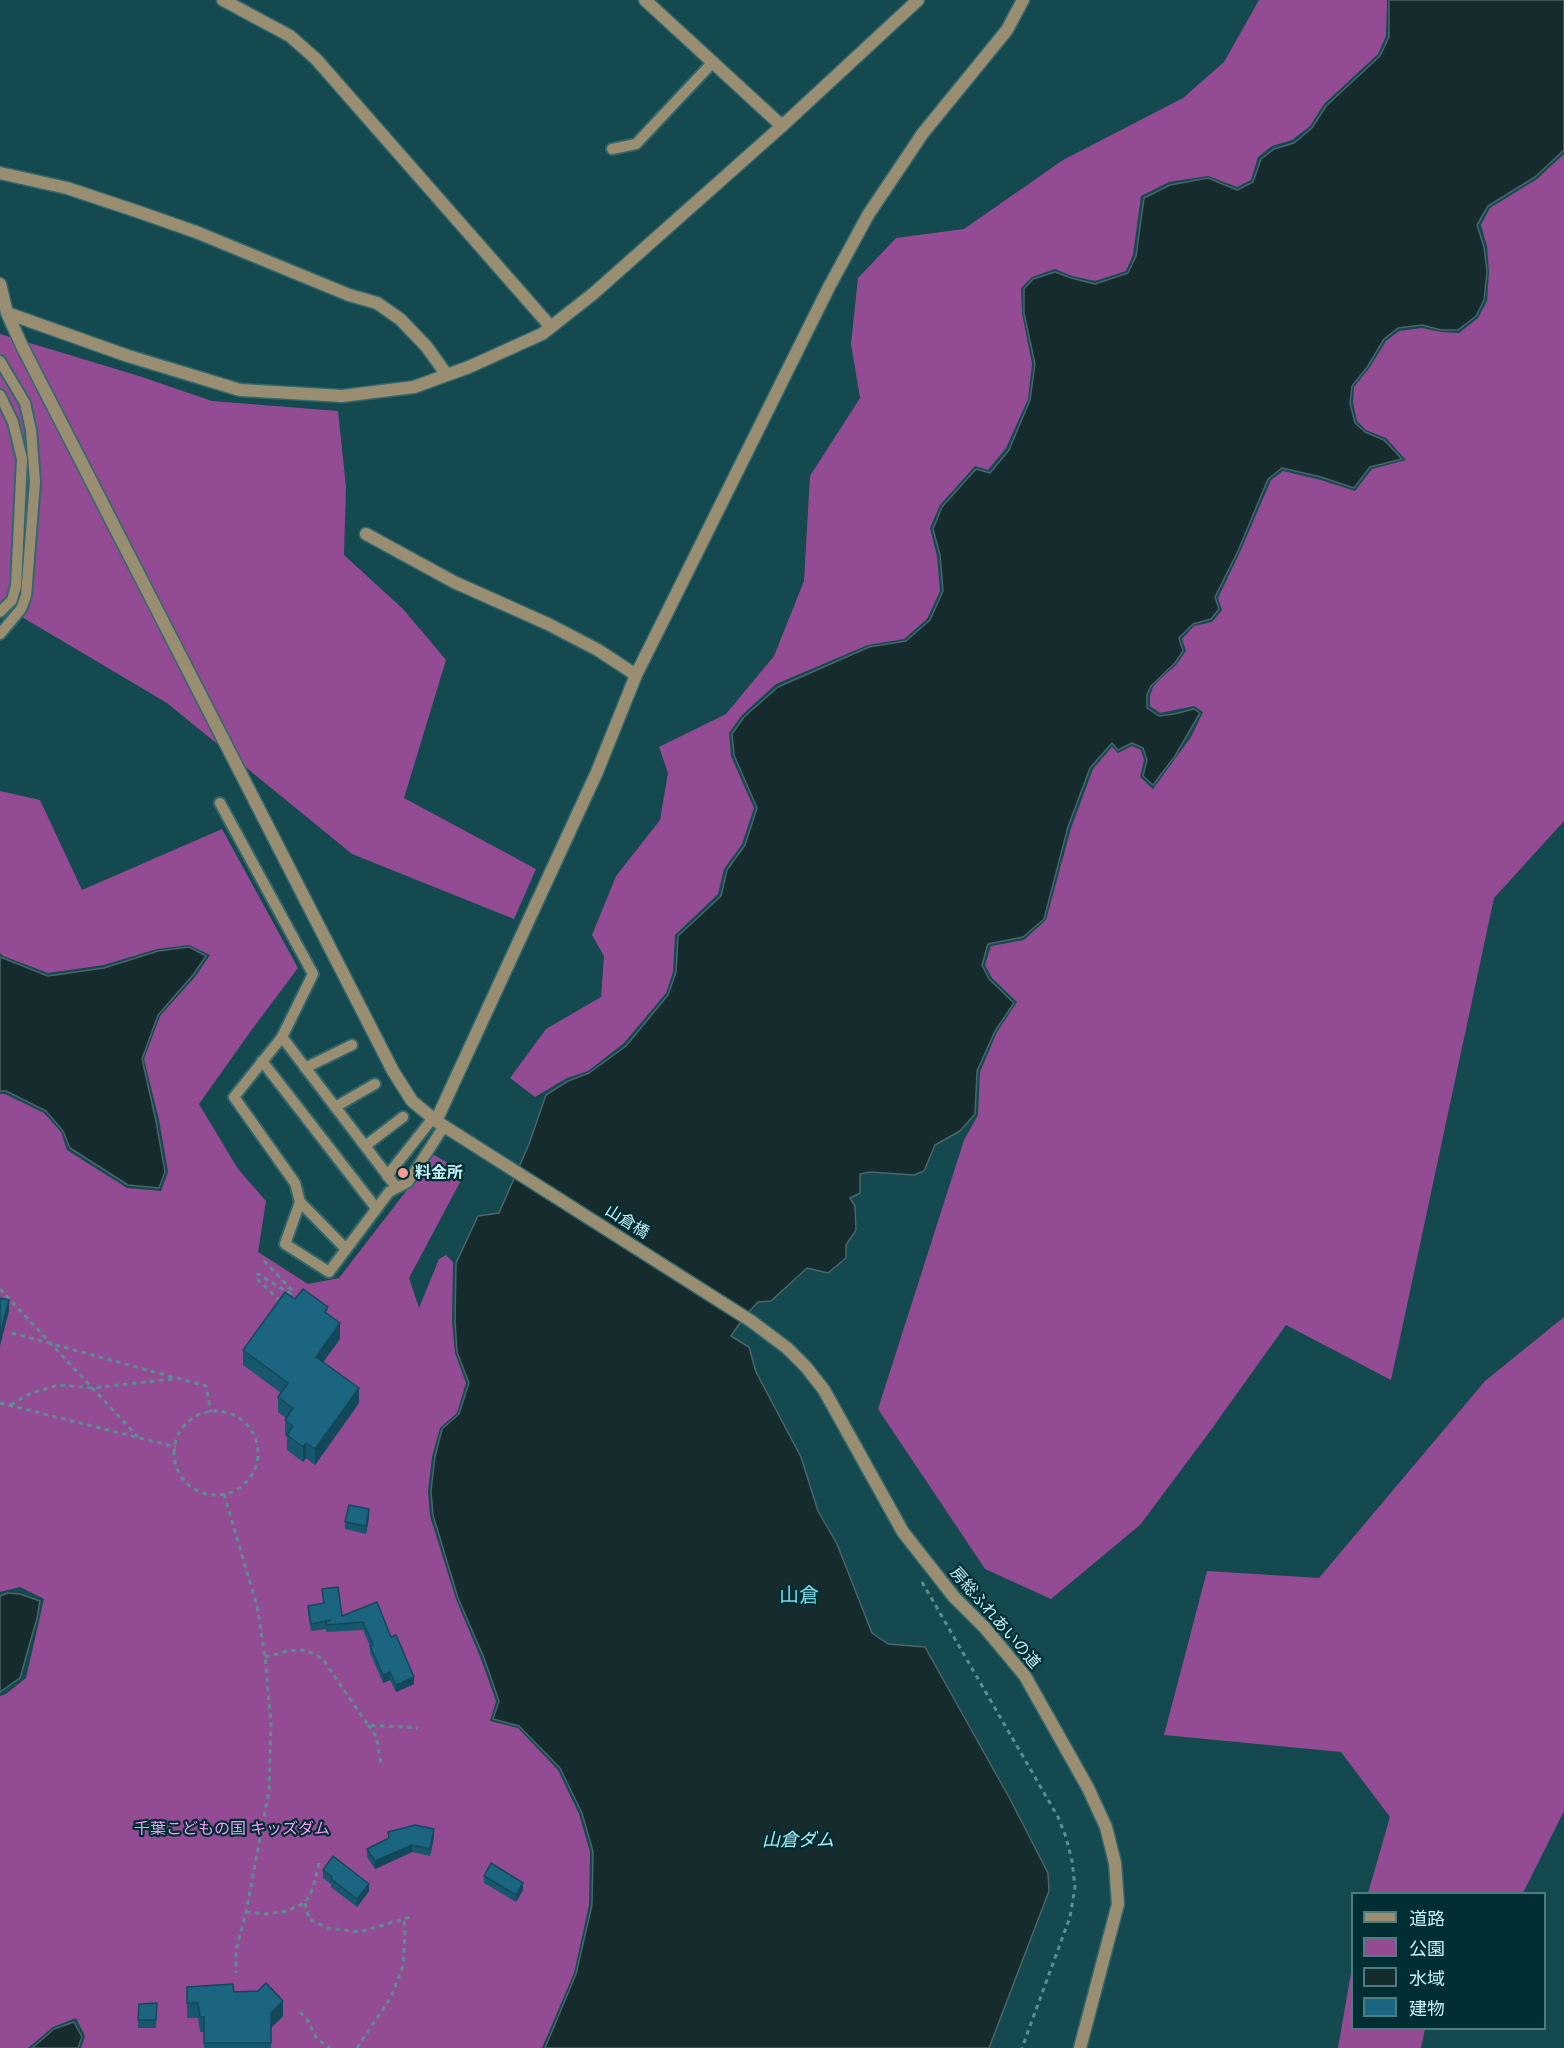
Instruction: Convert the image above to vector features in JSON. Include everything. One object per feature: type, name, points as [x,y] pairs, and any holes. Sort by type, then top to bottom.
[{"type":"street","points":[[223,0],[290,36],[316,59],[551,327]]},
{"type":"street","points":[[645,0],[782,126]]},
{"type":"street","points":[[3,312],[128,356],[240,390],[342,396],[414,387],[542,334],[594,293],[782,126],[918,0]]},
{"type":"street","points":[[438,1122],[597,772],[636,675],[824,298],[868,215],[923,133],[1007,30],[1023,0]]},
{"type":"street","points":[[0,172],[67,188],[139,212],[196,232],[349,295],[377,303],[400,319],[426,346],[447,375]]},
{"type":"street","name":"山倉橋","points":[[0,284],[3,312],[393,1071],[412,1101],[438,1122],[751,1321]]},
{"type":"street","points":[[366,534],[454,582],[548,624],[598,650],[636,675]]},
{"type":"street","name":"房総ふれあいの道","points":[[751,1321],[787,1348],[824,1390],[903,1532],[954,1597],[985,1628],[1025,1676],[1102,1817],[1115,1863],[1118,1904],[1080,2048]]},
{"type":"lane","points":[[612,149],[636,144],[713,62]]},
{"type":"lane","points":[[0,361],[25,403],[31,430],[35,482],[26,596],[21,609],[0,634]]},
{"type":"lane","points":[[0,395],[13,422],[22,459],[16,586],[12,600],[0,612]]},
{"type":"lane","points":[[220,803],[313,974],[282,1037],[234,1097],[295,1184],[300,1202],[345,1248]]},
{"type":"lane","points":[[282,1037],[387,1176],[393,1190]]},
{"type":"lane","points":[[305,1068],[352,1044]]},
{"type":"lane","points":[[262,1061],[376,1208]]},
{"type":"lane","points":[[335,1107],[375,1084]]},
{"type":"lane","points":[[364,1146],[404,1118]]},
{"type":"lane","points":[[387,1176],[438,1122]]},
{"type":"lane","points":[[300,1202],[285,1244],[329,1272],[376,1208],[393,1190],[408,1182],[438,1122]]},
{"type":"path","points":[[264,1261],[293,1291],[291,1294],[258,1274],[256,1278],[283,1304]]},
{"type":"path","points":[[0,1289],[140,1438]]},
{"type":"path","points":[[12,1333],[206,1386],[211,1412]]},
{"type":"path","points":[[9,1406],[29,1394],[58,1385],[93,1388],[176,1378]]},
{"type":"path","points":[[0,1404],[176,1447]]},
{"type":"path","points":[[225,1411],[248,1424],[259,1448],[254,1475],[234,1493],[208,1496],[184,1483],[174,1458],[176,1447],[179,1432],[198,1414],[225,1411]]},
{"type":"path","points":[[224,1494],[257,1606],[265,1657],[271,1723],[269,1791],[246,1912],[236,1950],[236,1973]]},
{"type":"path","points":[[918,1576],[1058,1816],[1072,1861],[1075,1887],[1070,1917],[1022,2048]]},
{"type":"path","points":[[265,1657],[288,1651],[305,1650],[322,1658],[376,1736],[381,1763]]},
{"type":"path","points":[[368,1725],[418,1728]]},
{"type":"path","points":[[320,1859],[313,1888],[305,1904],[309,1919],[327,1928],[360,1932],[410,1917]]},
{"type":"path","points":[[246,1912],[267,1914],[286,1911],[305,1904]]},
{"type":"path","points":[[357,2048],[391,1997],[403,1966],[404,1919]]},
{"type":"path","points":[[300,2012],[307,2019],[318,2039],[330,2048]]},
{"type":"green space","points":[[1259,0],[1387,0],[1386,36],[1378,54],[1324,104],[1310,126],[1292,140],[1272,146],[1258,157],[1251,180],[1237,187],[1208,176],[1169,182],[1141,196],[1133,255],[1126,271],[1095,281],[1072,276],[1055,269],[1032,277],[1021,288],[1022,313],[1032,364],[1028,399],[1006,448],[988,470],[975,466],[940,505],[930,528],[937,556],[940,591],[927,619],[904,639],[868,645],[776,684],[742,715],[729,733],[731,756],[754,808],[742,844],[724,869],[718,894],[675,935],[673,972],[666,993],[624,1043],[588,1071],[567,1078],[535,1097],[510,1078],[546,1029],[601,997],[604,956],[592,935],[616,876],[660,820],[668,773],[659,747],[726,714],[774,656],[804,581],[810,476],[860,398],[851,344],[858,278],[896,238],[964,229],[1063,160],[1183,98],[1224,62]]},
{"type":"green space","points":[[1564,154],[1564,821],[1494,898],[1391,1380],[1286,1325],[1140,1525],[1051,1599],[985,1569],[878,1409],[964,1140],[978,1115],[980,1072],[997,1032],[1017,1002],[992,978],[985,965],[991,946],[1024,940],[1046,920],[1071,828],[1093,769],[1112,747],[1118,753],[1132,746],[1141,750],[1144,760],[1140,777],[1153,789],[1191,737],[1203,712],[1194,706],[1160,713],[1150,706],[1150,696],[1153,687],[1176,665],[1186,651],[1182,639],[1194,626],[1212,622],[1222,610],[1218,598],[1271,480],[1283,471],[1355,491],[1372,469],[1406,460],[1386,438],[1366,430],[1357,421],[1353,403],[1354,387],[1386,341],[1399,331],[1422,328],[1459,333],[1478,318],[1487,301],[1489,272],[1487,246],[1481,225],[1490,208],[1537,179]]},
{"type":"green space","points":[[0,334],[139,376],[212,401],[338,411],[346,487],[344,555],[403,609],[446,660],[404,798],[536,869],[514,919],[352,854],[167,703],[0,604]]},
{"type":"green space","name":"千葉こどもの国 キッズダム","points":[[0,791],[40,800],[82,890],[222,829],[298,968],[199,1104],[238,1169],[266,1201],[258,1252],[308,1284],[339,1278],[434,1155],[465,1173],[409,1278],[419,1308],[439,1259],[446,1255],[453,1262],[452,1321],[455,1353],[466,1383],[457,1413],[440,1428],[432,1457],[428,1491],[430,1516],[456,1599],[496,1701],[490,1721],[518,1728],[558,1770],[579,1814],[590,1852],[589,1905],[574,1973],[542,2048],[81,2048],[85,2036],[76,2018],[53,2027],[28,2048],[0,2048],[0,1696],[26,1678],[44,1599],[20,1587],[0,1592],[0,1094],[5,1094],[44,1113],[61,1132],[67,1150],[127,1188],[161,1191],[168,1172],[159,1120],[144,1059],[160,1016],[195,977],[210,955],[189,945],[157,949],[104,965],[48,973],[3,956],[0,953]]},
{"type":"green space","points":[[1564,1317],[1564,1811],[1524,1892],[1368,1892],[1390,1817],[1341,1752],[1164,1735],[1207,1571],[1319,1578],[1485,1381]]},
{"type":"green space","points":[[1351,1973],[1351,2030],[1425,2030],[1421,2048],[1338,2048]]},
{"type":"water","name":"山倉ダム","points":[[1389,0],[1564,0],[1564,150],[1535,177],[1488,206],[1477,225],[1484,247],[1487,272],[1484,300],[1476,316],[1458,330],[1441,330],[1422,325],[1398,328],[1384,339],[1368,366],[1352,386],[1350,403],[1355,423],[1365,432],[1384,440],[1402,459],[1370,467],[1354,488],[1282,468],[1268,479],[1238,551],[1215,597],[1219,609],[1211,619],[1193,624],[1179,638],[1183,651],[1175,663],[1151,686],[1147,695],[1147,708],[1159,716],[1194,709],[1200,713],[1175,756],[1153,785],[1143,776],[1147,760],[1143,748],[1132,743],[1118,750],[1112,743],[1090,768],[1068,827],[1044,919],[1023,937],[988,944],[982,965],[989,979],[1014,1003],[995,1031],[977,1071],[975,1114],[960,1131],[935,1145],[924,1171],[914,1175],[870,1172],[860,1174],[860,1193],[850,1198],[855,1206],[856,1230],[846,1245],[846,1258],[828,1273],[807,1268],[771,1301],[758,1302],[731,1336],[749,1347],[756,1372],[801,1457],[818,1511],[837,1544],[872,1633],[888,1644],[925,1647],[1010,1799],[1048,1873],[1049,1891],[989,2048],[545,2048],[576,1974],[592,1905],[593,1852],[582,1813],[560,1768],[519,1726],[493,1719],[499,1701],[484,1658],[458,1598],[433,1515],[431,1491],[435,1457],[442,1429],[459,1414],[469,1383],[457,1352],[456,1263],[478,1216],[499,1213],[529,1144],[546,1095],[568,1081],[589,1073],[626,1046],[668,995],[676,972],[678,936],[721,896],[727,870],[745,845],[757,808],[734,755],[732,734],[744,717],[778,687],[869,647],[906,641],[930,620],[943,591],[940,555],[933,529],[942,507],[976,469],[990,473],[1009,450],[1030,400],[1035,364],[1024,313],[1024,289],[1033,279],[1055,272],[1095,284],[1128,273],[1136,256],[1144,198],[1170,185],[1208,178],[1237,190],[1253,182],[1261,159],[1274,149],[1294,143],[1312,128],[1326,106],[1380,56],[1389,37]]},
{"type":"water","points":[[189,947],[206,956],[193,975],[158,1015],[142,1059],[165,1172],[159,1188],[128,1185],[70,1148],[63,1131],[46,1111],[6,1091],[0,1091],[0,957],[48,976],[104,968],[158,951]]},
{"type":"water","points":[[8,1593],[20,1594],[40,1601],[20,1678],[0,1692],[0,1596]]},
{"type":"water","points":[[74,2022],[82,2037],[78,2048],[32,2048],[54,2029]]},
{"type":"building","points":[[303,1289],[328,1307],[325,1312],[340,1323],[316,1357],[359,1388],[315,1449],[306,1443],[303,1447],[287,1435],[293,1426],[285,1420],[293,1408],[278,1397],[288,1383],[243,1350],[285,1292],[295,1299]]},
{"type":"building","points":[[0,1298],[9,1300],[0,1335]]},
{"type":"building","points":[[349,1505],[369,1509],[366,1526],[345,1522]]},
{"type":"building","points":[[338,1587],[342,1616],[377,1602],[391,1637],[396,1635],[414,1677],[396,1685],[390,1672],[383,1675],[370,1646],[373,1645],[363,1622],[326,1625],[326,1622],[331,1620],[311,1624],[308,1606],[324,1603],[322,1589]]},
{"type":"building","points":[[415,1825],[434,1829],[430,1849],[412,1845],[375,1861],[367,1849],[389,1838],[388,1832]]},
{"type":"building","points":[[333,1856],[369,1884],[357,1899],[323,1870]]},
{"type":"building","points":[[491,1863],[523,1883],[516,1895],[484,1876]]},
{"type":"building","points":[[266,1983],[283,2001],[271,2013],[271,2043],[204,2043],[204,2017],[200,2017],[198,2003],[187,2003],[187,1987],[233,1984],[234,1992],[258,1991]]},
{"type":"building","points":[[157,2003],[156,2020],[138,2020],[139,2004]]},
{"type":"place","name":"料金所","points":[[403,1173]]},
{"type":"district","name":"山倉","points":[[799,1596]]}]
